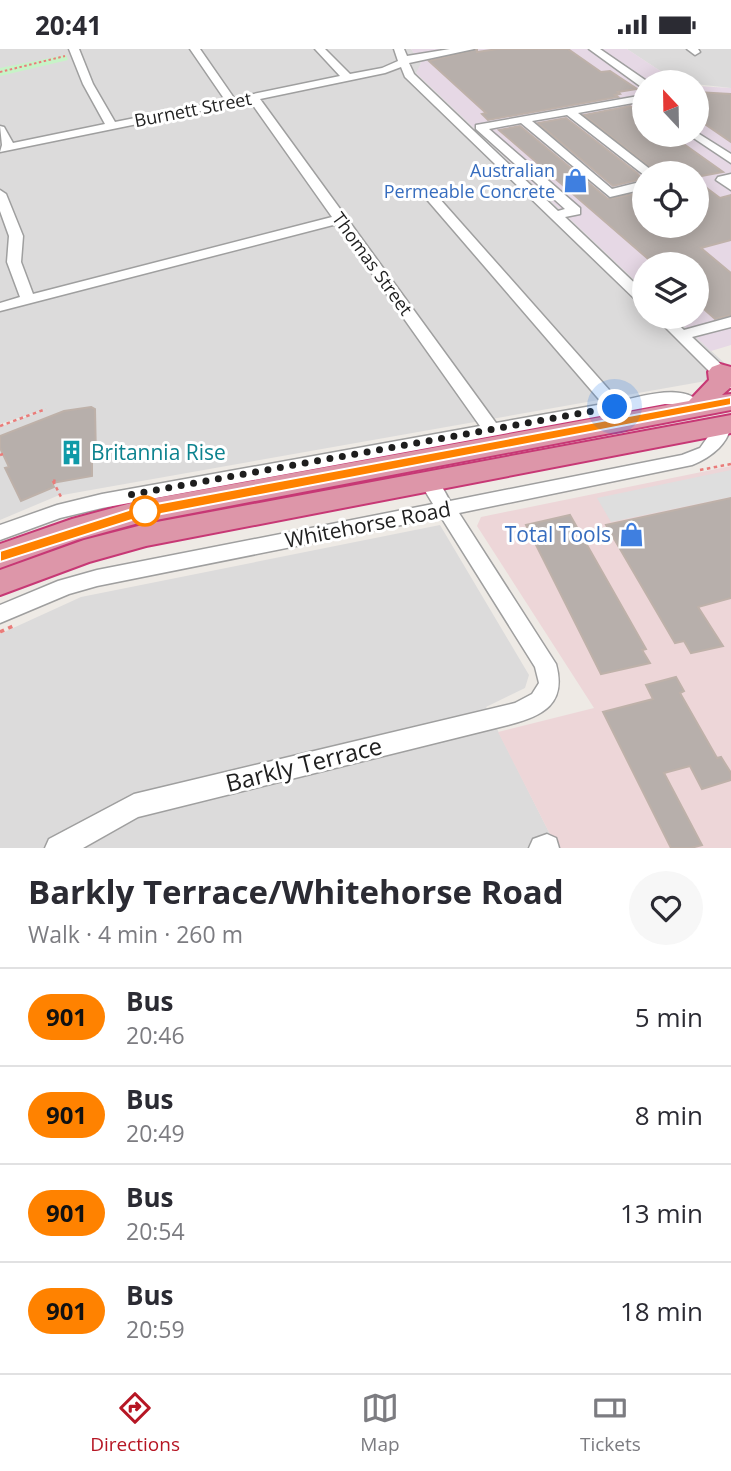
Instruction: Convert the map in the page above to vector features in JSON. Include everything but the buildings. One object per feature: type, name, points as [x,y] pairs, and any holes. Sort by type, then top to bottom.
[{"type":"highway","points":[[697,408],[727,377]]},
{"type":"highway","points":[[0,556],[135,513],[697,408],[729,419]]},
{"type":"highway","name":"Whitehorse Road","points":[[0,583],[84,552],[146,535],[729,419]]},
{"type":"street","points":[[195,49],[232,102]]},
{"type":"street","points":[[320,49],[348,78]]},
{"type":"street","name":"Burnett Street","points":[[5,148],[386,70],[405,60],[469,49]]},
{"type":"street","points":[[594,49],[632,76]]},
{"type":"street","points":[[75,52],[88,84],[112,126]]},
{"type":"street","points":[[405,60],[466,130],[632,289]]},
{"type":"street","name":"Thomas Street","points":[[253,97],[492,430]]},
{"type":"street","points":[[466,130],[632,100]]},
{"type":"street","points":[[569,111],[634,161]]},
{"type":"street","points":[[523,119],[610,193],[632,188]]},
{"type":"street","points":[[480,127],[575,211],[555,215]]},
{"type":"street","points":[[0,129],[5,148]]},
{"type":"street","points":[[709,144],[731,159]]},
{"type":"street","points":[[731,178],[722,180],[731,187]]},
{"type":"street","points":[[427,192],[615,407]]},
{"type":"street","points":[[0,194],[16,236],[14,262],[28,300]]},
{"type":"street","points":[[0,307],[340,219]]},
{"type":"street","points":[[682,335],[731,322]]},
{"type":"street","points":[[675,329],[727,377]]},
{"type":"street","points":[[0,533],[57,512],[102,501],[615,407],[677,398],[688,400],[697,408]]},
{"type":"street","name":"Whitehorse Road","points":[[0,614],[65,586],[97,578],[699,457],[706,452],[729,419]]},
{"type":"street","points":[[428,481],[448,509]]},
{"type":"street","name":"Barkly Terrace","points":[[58,848],[134,806],[526,711],[541,701],[550,688],[545,664],[448,509]]},
{"type":"path","points":[[0,72],[75,52]]},
{"type":"path","points":[[0,426],[46,409]]},
{"type":"path","points":[[54,480],[61,497]]},
{"type":"shaded area","points":[[0,49],[411,49],[421,63],[417,74],[632,278],[632,329],[687,329],[731,369],[708,374],[706,381],[57,496],[0,520],[0,427],[46,409],[0,424]]},
{"type":"shaded area","points":[[411,49],[627,49],[659,70],[632,70],[632,147],[709,147],[709,87],[731,88],[731,345],[711,351],[687,329],[709,329],[709,252],[632,252],[632,278],[416,73],[421,63]]},
{"type":"shaded area","points":[[627,49],[731,49],[731,88],[709,86],[709,70],[659,70]]},
{"type":"shaded area","points":[[731,466],[731,848],[557,848],[498,732],[594,708],[477,526],[481,517]]},
{"type":"shaded area","points":[[731,470],[731,497],[611,522],[597,498]]},
{"type":"shaded area","points":[[440,525],[529,675],[525,688],[486,707],[557,848],[0,848],[0,634],[81,597]]},
{"type":"green space","points":[[66,55],[68,60],[0,76],[0,68]]},
{"type":"bus line","name":"901","points":[[0,556],[72,530],[135,513],[731,402]]},
{"type":"place","name":"Australian Permeable Concrete","points":[[575,181]]},
{"type":"place","name":"Britannia Rise","points":[[71,453]]},
{"type":"place","name":"Total Tools","points":[[631,535]]},
{"type":"route","points":[[145,511],[129,495],[615,407]]}]
